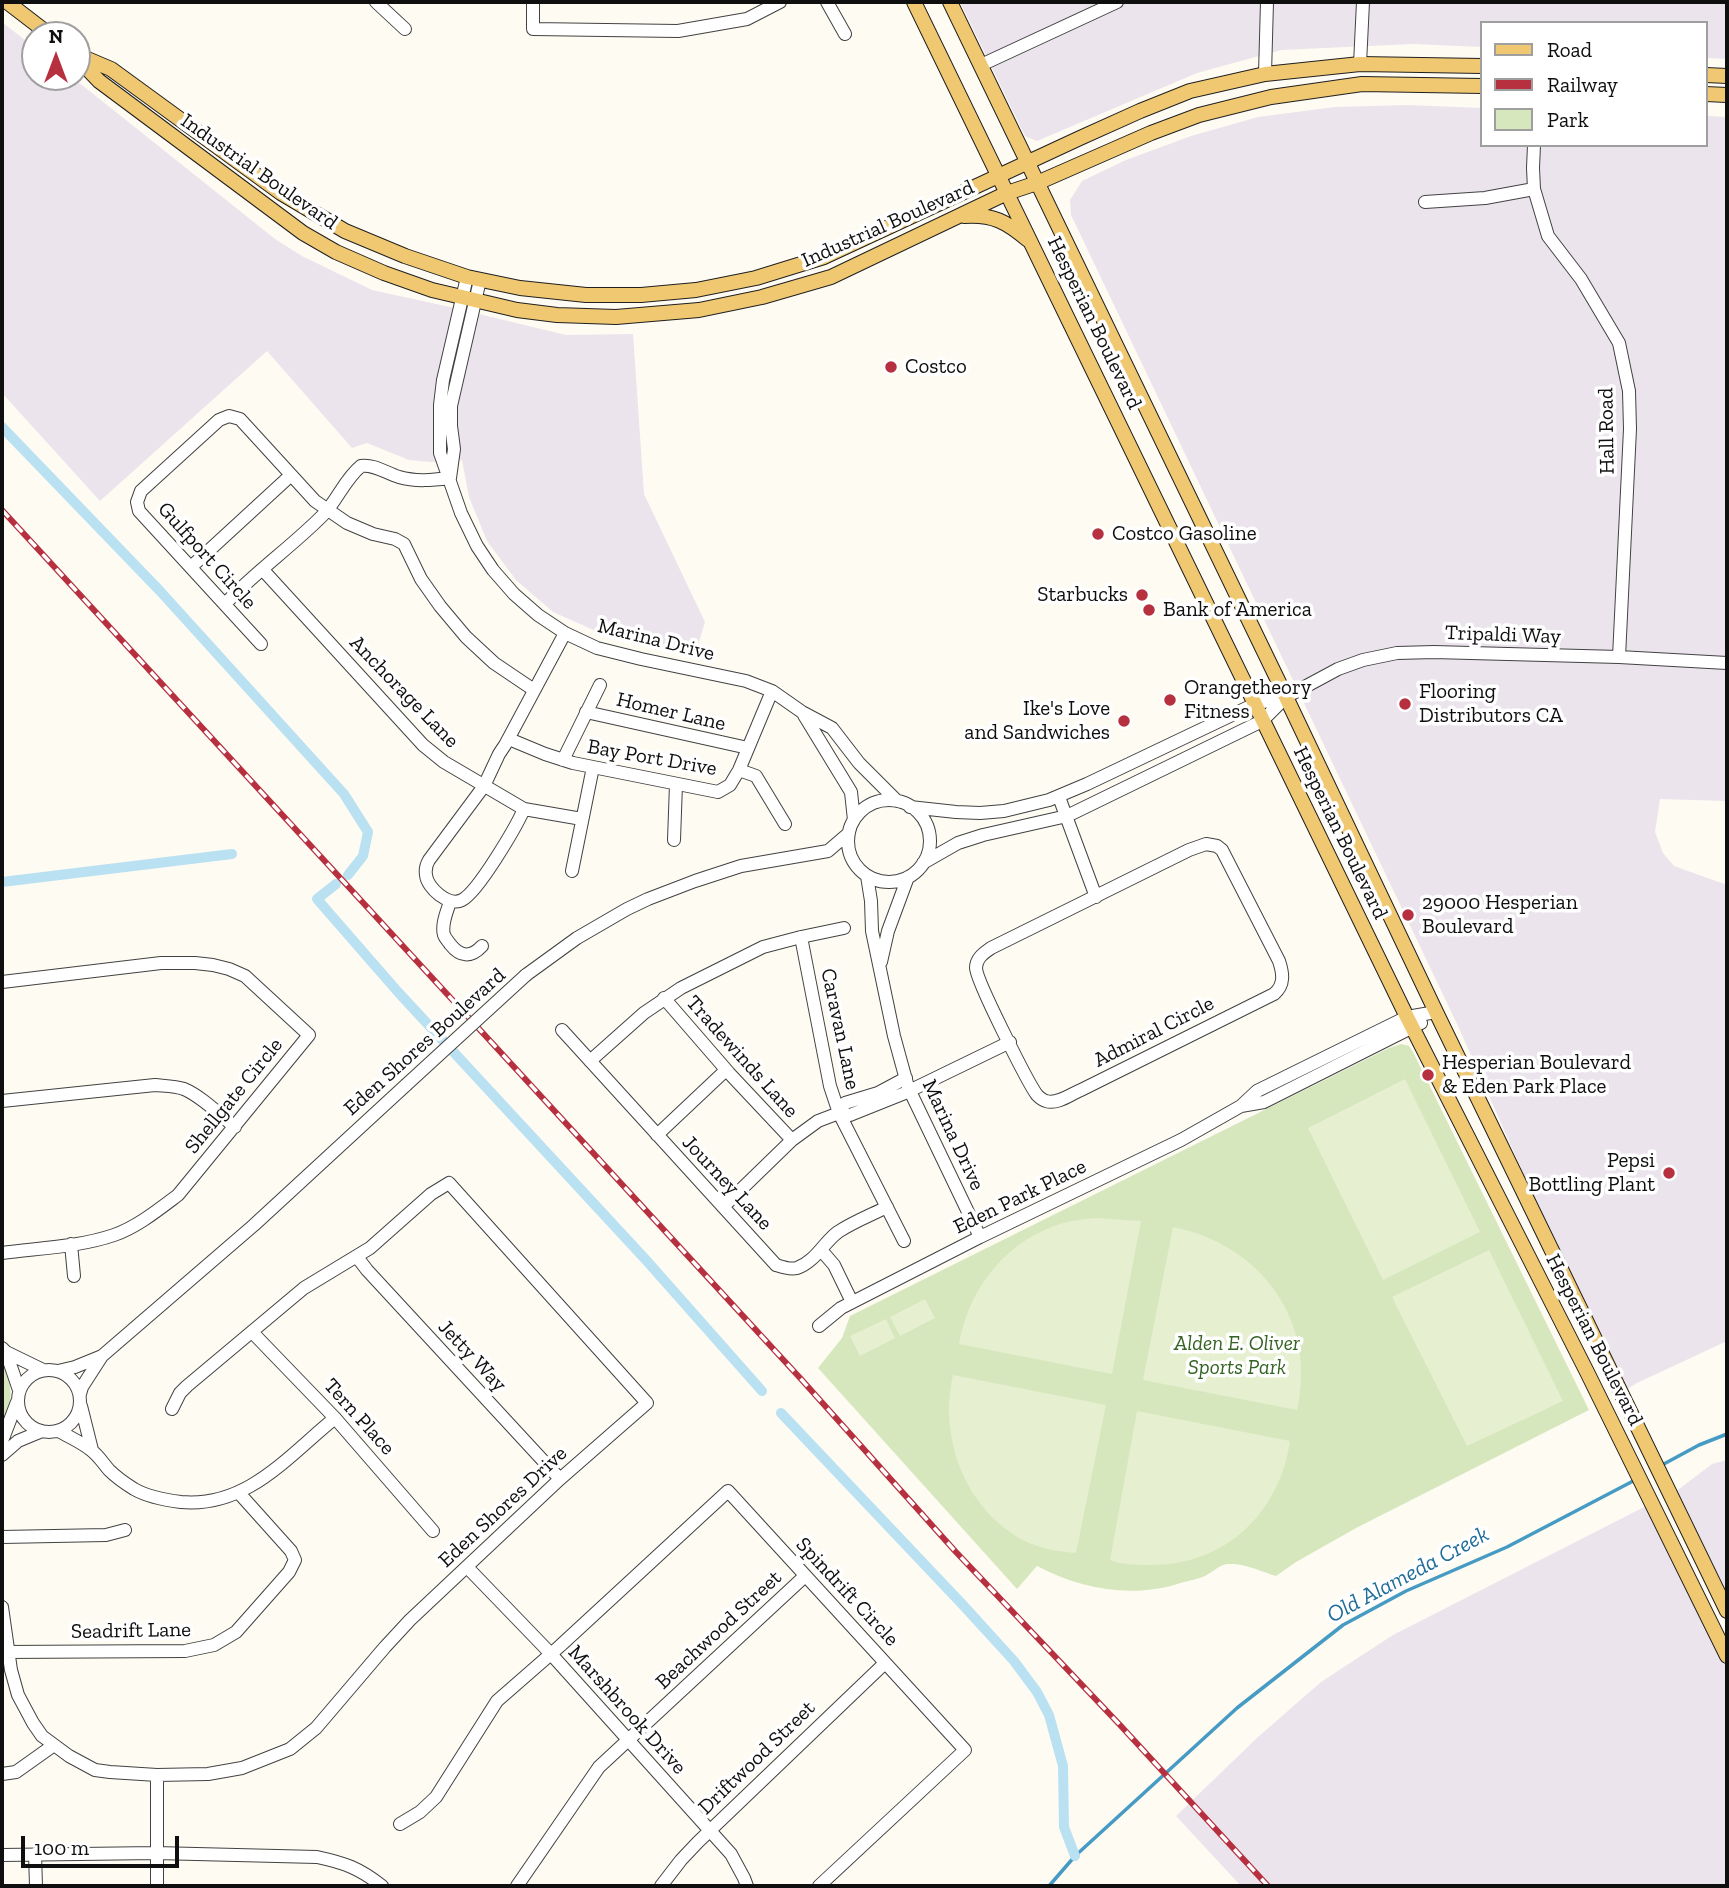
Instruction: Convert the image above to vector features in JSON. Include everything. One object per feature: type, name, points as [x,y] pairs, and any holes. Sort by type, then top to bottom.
[{"type":"main road","points":[[8,2],[32,21]]},
{"type":"main road","name":"Hesperian Boulevard","points":[[914,2],[1410,1023],[1614,1425],[1727,1656]]},
{"type":"main road","name":"Hesperian Boulevard","points":[[950,2],[1727,1611]]},
{"type":"main road","name":"Industrial Boulevard","points":[[91,61],[111,69],[281,193],[345,230],[405,256],[474,278],[520,288],[586,295],[641,295],[696,290],[756,278],[824,257],[1027,162],[1190,91],[1265,74],[1360,64],[1480,66]]},
{"type":"main road","name":"Industrial Boulevard","points":[[91,72],[99,81],[303,233],[337,252],[383,273],[469,300],[517,310],[586,317],[699,310],[762,297],[831,277],[1007,193],[1199,115],[1271,97],[1362,84],[1480,86]]},
{"type":"main road","points":[[1708,75],[1727,76]]},
{"type":"main road","points":[[1708,94],[1727,95]]},
{"type":"main road","points":[[960,216],[978,215],[996,219],[1014,228],[1032,244]]},
{"type":"main road","points":[[1473,1147],[1489,1164],[1497,1167],[1510,1164]]},
{"type":"street","points":[[533,2],[533,29],[678,32],[747,19],[780,2]]},
{"type":"street","points":[[827,2],[845,34]]},
{"type":"street","points":[[981,65],[1117,2]]},
{"type":"street","points":[[1265,74],[1267,2]]},
{"type":"street","points":[[1360,64],[1363,2]]},
{"type":"street","points":[[380,3],[405,29]]},
{"type":"street","name":"Hall Road","points":[[1534,147],[1534,189],[1548,236],[1581,279],[1619,343],[1629,391],[1630,429],[1619,657]]},
{"type":"street","points":[[1425,202],[1485,198],[1534,189]]},
{"type":"street","name":"Marina Drive","points":[[474,278],[451,406],[454,449],[450,478],[461,513],[493,570],[513,594],[538,615],[565,633],[597,648],[746,681],[772,691],[802,712],[832,728],[859,763],[897,802]]},
{"type":"street","name":"Gulfport Circle","points":[[261,644],[139,511],[141,491],[219,420],[229,416],[240,419],[290,476],[327,510],[347,523],[404,544],[421,579],[467,637],[494,663],[534,690]]},
{"type":"street","points":[[225,604],[327,510],[358,467],[363,465],[402,478],[422,481],[450,478]]},
{"type":"street","points":[[191,567],[290,476]]},
{"type":"street","name":"Anchorage Lane","points":[[262,570],[423,745],[444,762],[524,809],[582,819]]},
{"type":"street","points":[[524,809],[512,833],[476,885],[462,900],[450,902],[442,898],[426,877],[426,865],[484,786],[565,633]]},
{"type":"street","name":"Tripaldi Way","points":[[1286,697],[1352,664],[1396,653],[1619,657],[1727,663]]},
{"type":"street","name":"Homer Lane","points":[[563,760],[600,685]]},
{"type":"street","name":"Bay Port Drive","points":[[509,739],[563,760],[719,792],[730,785],[739,770],[772,691]]},
{"type":"street","points":[[857,866],[848,847],[849,833],[862,810],[873,804],[897,802],[910,807],[956,812],[1004,811],[1030,806],[1059,797],[1255,704],[1286,697]]},
{"type":"street","points":[[849,833],[828,851],[857,866],[867,876],[887,882],[908,877],[923,863],[950,847],[983,835],[1067,816],[1262,721],[1286,697]]},
{"type":"street","name":"Homer Lane","points":[[586,712],[748,748]]},
{"type":"street","name":"Marina Drive","points":[[802,712],[851,792],[854,820]]},
{"type":"street","points":[[572,871],[593,767]]},
{"type":"street","points":[[739,770],[756,776],[785,824]]},
{"type":"street","points":[[674,840],[676,784]]},
{"type":"street","points":[[1059,797],[1096,897]]},
{"type":"street","points":[[910,807],[921,816],[928,829],[929,850],[923,863]]},
{"type":"street","name":"Admiral Circle","points":[[1206,844],[1222,850],[1279,961],[1281,985],[1274,994],[1052,1102],[1037,1095],[1010,1042],[982,989],[976,970],[982,955],[1193,848],[1206,844]]},
{"type":"street","name":"Eden Shores Boulevard","points":[[58,1371],[102,1356],[254,1225],[526,975],[577,938],[648,899],[695,881],[741,866],[828,851]]},
{"type":"street","name":"Marina Drive","points":[[867,876],[872,931],[894,1036],[910,1091],[980,1237]]},
{"type":"street","name":"Marina Drive","points":[[880,965],[888,931],[908,877]]},
{"type":"street","points":[[450,902],[444,929],[446,938],[457,952],[463,955],[473,954],[482,946]]},
{"type":"street","points":[[590,1061],[645,1013],[681,988],[763,947],[844,928]]},
{"type":"street","name":"Caravan Lane","points":[[801,937],[830,1086],[839,1113],[904,1241]]},
{"type":"street","name":"Shellgate Circle","points":[[2,982],[169,963],[213,965],[245,976],[309,1035],[178,1195],[154,1213],[116,1234],[71,1244],[2,1253]]},
{"type":"street","name":"Tradewinds Lane","points":[[664,998],[726,1070],[792,1140]]},
{"type":"street","name":"Eden Park Place","points":[[819,1326],[852,1303],[980,1237],[1181,1140],[1241,1106],[1257,1091],[1436,1013]]},
{"type":"street","name":"Journey Lane","points":[[562,1030],[776,1265],[797,1268],[821,1251],[838,1232],[887,1207]]},
{"type":"street","points":[[723,1207],[792,1140],[818,1122],[839,1113],[850,1115],[910,1091],[1010,1042]]},
{"type":"street","points":[[657,1135],[726,1070]]},
{"type":"street","points":[[839,1113],[845,1103],[877,1093],[906,1078]]},
{"type":"street","points":[[2,1101],[155,1085],[177,1087],[195,1096],[235,1126]]},
{"type":"street","name":"Eden Shores Drive","points":[[2,1607],[5,1652],[18,1695],[43,1736],[83,1765],[95,1770],[157,1775],[222,1772],[242,1768],[290,1749],[316,1728],[410,1620],[560,1479],[647,1403],[449,1183],[430,1194],[370,1248],[304,1288],[187,1386],[172,1409]]},
{"type":"street","points":[[71,1244],[74,1276]]},
{"type":"street","points":[[821,1251],[834,1265],[852,1303]]},
{"type":"street","name":"Jetty Way","points":[[357,1257],[366,1270],[560,1479]]},
{"type":"street","name":"Tern Place","points":[[252,1332],[335,1418],[433,1531]]},
{"type":"street","points":[[4,1350],[43,1370],[58,1371],[72,1380],[80,1399],[92,1450]]},
{"type":"street","points":[[4,1350],[18,1396],[19,1412],[24,1421],[41,1432]]},
{"type":"street","name":"Eden Shores Boulevard","points":[[80,1399],[102,1356]]},
{"type":"street","points":[[2,1441],[24,1381],[43,1370]]},
{"type":"street","points":[[2,1455],[18,1441],[41,1432],[59,1431],[74,1421],[80,1399]]},
{"type":"street","points":[[59,1431],[92,1450],[112,1473],[134,1489],[170,1501],[189,1503],[239,1493],[260,1480],[335,1418]]},
{"type":"street","name":"Spindrift Circle","points":[[551,1654],[728,1491],[965,1750],[819,1886]]},
{"type":"street","name":"Seadrift Lane","points":[[5,1652],[185,1651],[214,1645],[236,1632],[289,1572],[295,1560],[291,1551],[239,1493]]},
{"type":"street","points":[[2,1537],[106,1535],[125,1530]]},
{"type":"street","name":"Marshbrook Drive","points":[[467,1567],[551,1654],[731,1854],[747,1886]]},
{"type":"street","name":"Beachwood Street","points":[[517,1886],[593,1774],[805,1576]]},
{"type":"street","points":[[400,1824],[420,1812],[436,1797],[496,1701],[551,1654]]},
{"type":"street","name":"Driftwood Street","points":[[661,1886],[709,1831],[885,1663]]},
{"type":"street","points":[[2,1774],[16,1772],[54,1745]]},
{"type":"street","points":[[157,1775],[157,1886]]},
{"type":"street","points":[[2,1855],[156,1853],[317,1857],[341,1862],[364,1872],[382,1886]]},
{"type":"street","points":[[35,1854],[36,1886]]},
{"type":"shaded area","points":[[960,2],[1727,2],[1727,59],[1708,58],[1708,21],[1480,21],[1480,47],[1413,44],[1281,50],[1197,73],[1037,141],[1025,136]]},
{"type":"shaded area","points":[[2,22],[21,37],[21,91],[90,91],[275,239],[302,256],[372,290],[566,335],[633,334],[644,494],[705,622],[695,655],[607,636],[553,612],[516,580],[487,541],[469,497],[462,460],[409,460],[367,443],[352,448],[267,351],[100,501],[2,393]]},
{"type":"shaded area","points":[[1408,105],[1480,108],[1480,147],[1708,147],[1708,116],[1727,117],[1727,801],[1660,799],[1655,832],[1663,853],[1674,866],[1727,885],[1727,1341],[1622,1392],[1458,1026],[1071,215],[1070,200],[1082,181],[1126,160],[1191,136],[1258,117],[1335,107]]},
{"type":"shaded area","points":[[1727,1460],[1727,1611],[1671,1495],[1712,1464]]},
{"type":"shaded area","points":[[1652,1503],[1727,1656],[1727,1886],[1241,1886],[1176,1816],[1258,1737],[1321,1682],[1393,1635]]},
{"type":"green space","name":"Alden E. Oliver Sports Park","points":[[1401,1044],[1409,1046],[1413,1052],[1589,1410],[1358,1527],[1276,1576],[1247,1566],[1226,1564],[1202,1577],[1165,1587],[1128,1591],[1072,1581],[1037,1566],[1017,1589],[818,1368],[842,1338],[850,1316]]},
{"type":"green space","points":[[1405,1079],[1480,1232],[1383,1280],[1308,1128]]},
{"type":"green space","points":[[1096,1218],[1141,1221],[1112,1374],[959,1344],[972,1303],[994,1268],[1008,1254],[1043,1231],[1067,1222]]},
{"type":"green space","points":[[1173,1227],[1204,1236],[1232,1250],[1256,1269],[1276,1291],[1290,1317],[1299,1346],[1301,1377],[1297,1410],[1143,1380]]},
{"type":"green space","points":[[1489,1250],[1563,1401],[1467,1446],[1392,1297]]},
{"type":"green space","points":[[925,1299],[935,1318],[900,1336],[890,1317]]},
{"type":"green space","points":[[886,1319],[895,1338],[860,1356],[850,1336]]},
{"type":"green space","points":[[2,1363],[11,1396],[2,1430]]},
{"type":"green space","points":[[953,1375],[1106,1405],[1076,1553],[1029,1543],[1007,1530],[989,1514],[974,1494],[954,1449],[949,1400]]},
{"type":"green space","points":[[1137,1411],[1290,1441],[1275,1490],[1245,1530],[1203,1556],[1179,1563],[1136,1565],[1110,1560]]},
{"type":"waterway","points":[[2,427],[160,591],[344,794],[368,832],[363,856],[348,875]]},
{"type":"waterway","points":[[2,882],[232,854]]},
{"type":"waterway","points":[[336,884],[317,899],[398,992],[646,1260],[762,1391]]},
{"type":"waterway","points":[[781,1413],[962,1604],[1014,1661],[1037,1692],[1049,1715],[1063,1766],[1064,1827],[1075,1856]]},
{"type":"waterway","name":"Old Alameda Creek","points":[[1662,1465],[1699,1445],[1727,1434]]},
{"type":"waterway","name":"Old Alameda Creek","points":[[1049,1886],[1075,1856],[1237,1708],[1343,1625],[1406,1591],[1507,1547],[1637,1479]]},
{"type":"railway","points":[[2,510],[801,1379],[955,1551],[1268,1886]]},
{"type":"place","name":"Costco","points":[[891,367]]},
{"type":"place","name":"Costco Gasoline","points":[[1098,534]]},
{"type":"place","name":"Starbucks","points":[[1142,595]]},
{"type":"place","name":"Bank of America","points":[[1149,610]]},
{"type":"place","name":"Orangetheory Fitness","points":[[1170,700]]},
{"type":"place","name":"Flooring Distributors CA","points":[[1405,704]]},
{"type":"place","name":"Ike's Love and Sandwiches","points":[[1124,721]]},
{"type":"place","name":"29000 Hesperian Boulevard","points":[[1408,915]]},
{"type":"place","name":"Hesperian Boulevard & Eden Park Place","points":[[1428,1075]]},
{"type":"place","name":"Pepsi Bottling Plant","points":[[1669,1173]]}]
